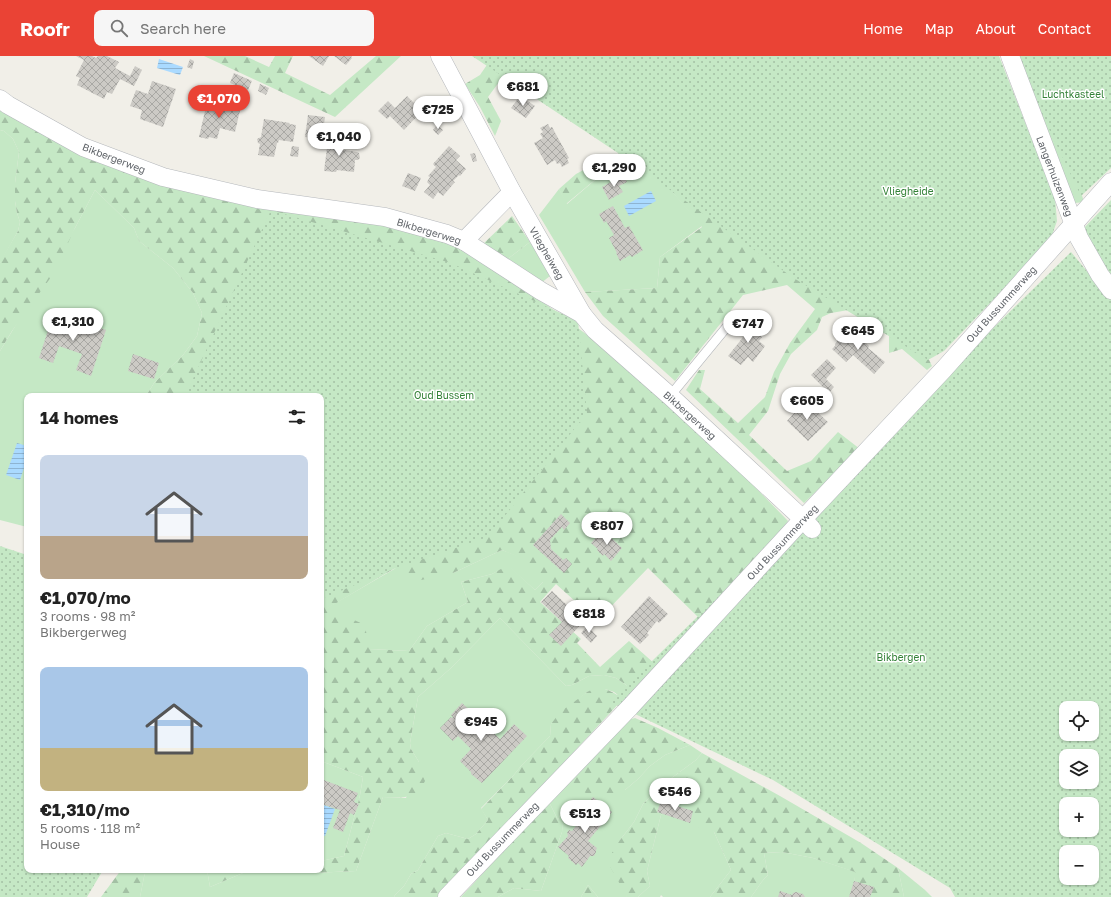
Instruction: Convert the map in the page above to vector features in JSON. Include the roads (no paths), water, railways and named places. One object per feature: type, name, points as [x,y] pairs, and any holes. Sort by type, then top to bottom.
[{"type":"street","name":"Vliegheiweg","points":[[440,56],[512,192],[582,314]]},
{"type":"street","name":"Langerhuizenweg","points":[[1010,56],[1079,238],[1100,275],[1111,290]]},
{"type":"street","name":"Bikbergerweg","points":[[0,99],[83,147],[163,177],[257,198],[385,218],[447,234],[464,241],[540,291],[582,314],[595,330],[670,396],[808,524]]},
{"type":"street","name":"Oud Bussummerweg","points":[[447,897],[808,524],[944,368],[1111,182]]},
{"type":"street","points":[[464,241],[512,192]]},
{"type":"lane","points":[[670,396],[730,323]]},
{"type":"water","points":[[159,59],[183,67],[180,75],[157,68]]},
{"type":"water","points":[[651,191],[656,201],[629,216],[624,206]]},
{"type":"water","points":[[17,443],[24,445],[24,468],[20,480],[6,475]]},
{"type":"water","points":[[324,805],[335,809],[324,836]]},
{"type":"park label","name":"Luchtkasteel","points":[[1073,94]]},
{"type":"park label","name":"Vliegheide","points":[[908,191]]},
{"type":"park label","name":"Oud Bussem","points":[[444,395]]},
{"type":"park label","name":"Bikbergen","points":[[901,657]]}]
